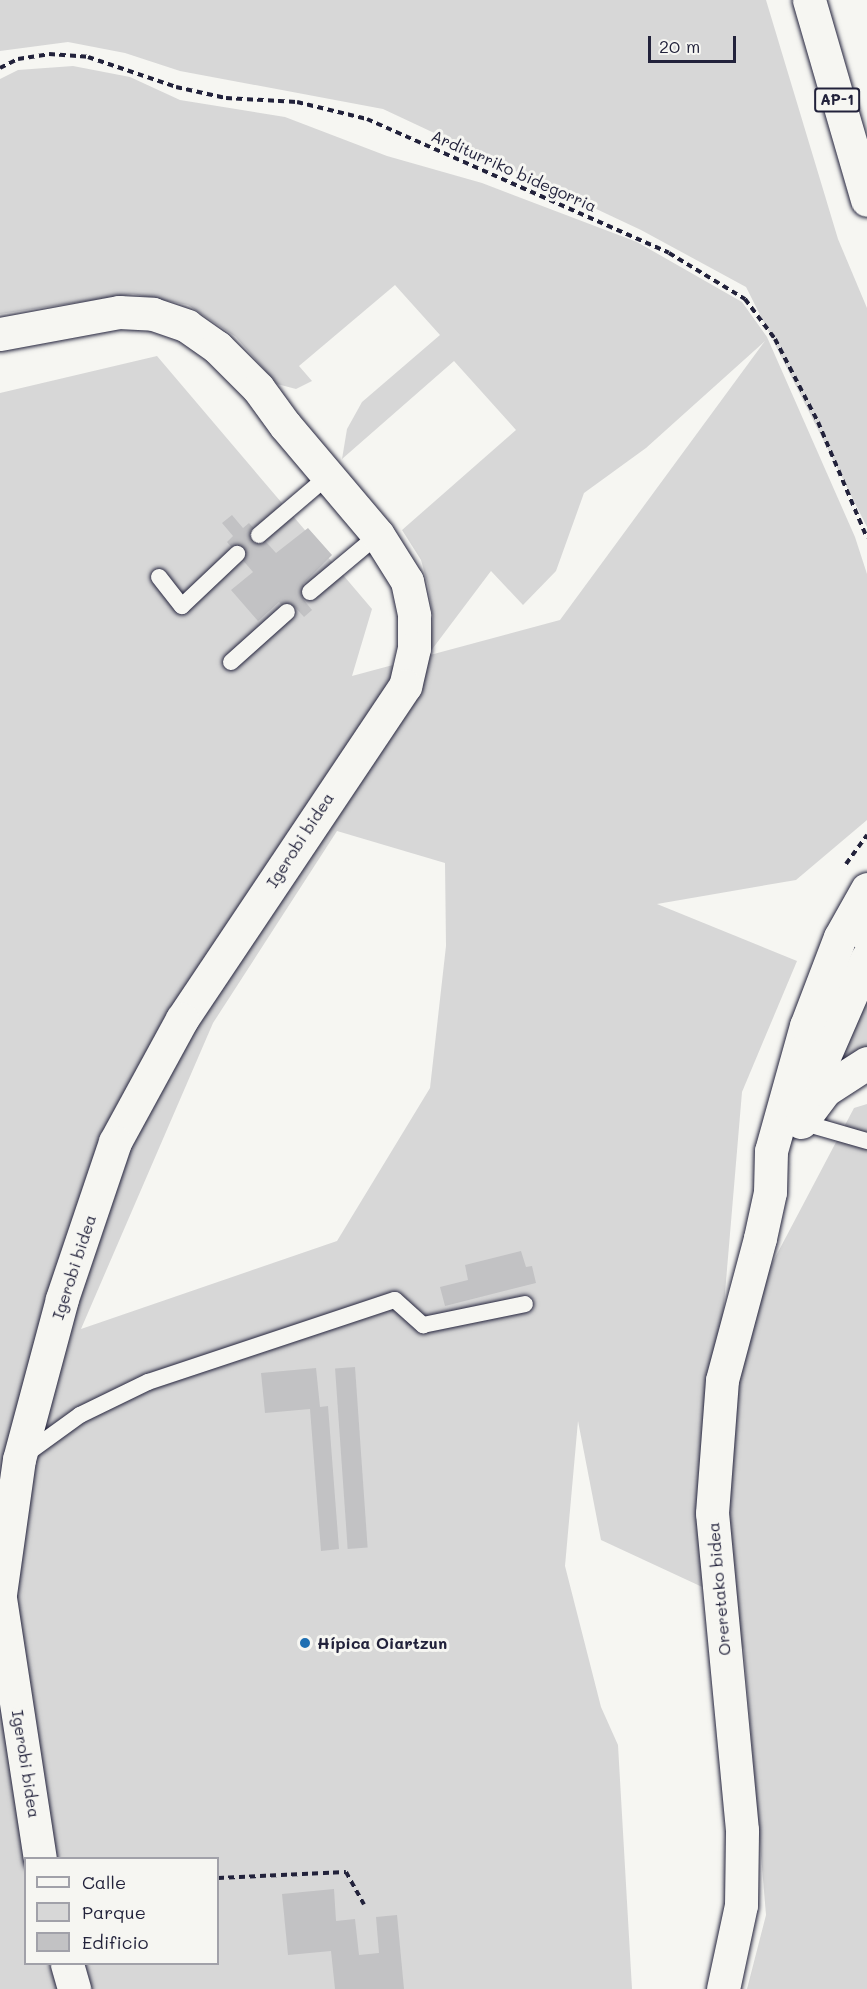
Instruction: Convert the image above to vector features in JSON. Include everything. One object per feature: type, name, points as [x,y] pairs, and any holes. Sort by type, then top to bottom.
[{"type":"main road","name":"AP-1","points":[[809,0],[867,200]]},
{"type":"main road","name":"Igerobi bidea","points":[[0,334],[119,312],[153,314],[187,326],[217,346],[258,388],[327,477],[378,535],[406,581],[414,615],[414,648],[405,686],[182,1019],[115,1142],[62,1299],[19,1459],[0,1596],[40,1857]]},
{"type":"main road","points":[[770,1192],[771,1151],[818,988],[867,889]]},
{"type":"main road","points":[[867,920],[867,936]]},
{"type":"main road","points":[[770,1192],[785,1170],[813,1082],[867,958]]},
{"type":"main road","points":[[801,1122],[825,1090],[867,1063]]},
{"type":"main road","name":"Oreretako bidea","points":[[723,1989],[741,1905],[741,1830],[712,1513],[722,1380],[770,1192]]},
{"type":"main road","points":[[68,1965],[74,1989]]},
{"type":"lane","points":[[259,535],[327,477]]},
{"type":"lane","points":[[310,592],[378,535]]},
{"type":"lane","points":[[159,577],[182,606],[237,554]]},
{"type":"lane","points":[[231,662],[287,612]]},
{"type":"lane","points":[[801,1122],[867,1141]]},
{"type":"lane","points":[[19,1459],[80,1415],[148,1382],[395,1300],[423,1325],[525,1304]]},
{"type":"path","name":"Arditurriko bidegorria","points":[[0,68],[18,59],[49,54],[88,57],[176,87],[226,98],[297,102],[367,118],[678,258],[744,299],[775,339],[818,422],[867,538]]},
{"type":"path","points":[[219,1878],[346,1872],[364,1904]]},
{"type":"green space","points":[[0,0],[766,0],[838,239],[867,308],[867,527],[746,287],[641,230],[383,109],[180,71],[125,53],[68,42],[0,51]]},
{"type":"green space","points":[[73,66],[130,77],[180,100],[285,117],[387,156],[482,183],[637,242],[742,302],[767,337],[855,537],[867,574],[867,820],[796,880],[657,904],[797,961],[742,1092],[719,1364],[854,1108],[867,1104],[867,1989],[747,1989],[766,1915],[744,1650],[713,1592],[601,1540],[578,1421],[565,1566],[601,1707],[618,1745],[632,1989],[0,1989],[0,393],[157,356],[372,609],[352,676],[560,620],[765,341],[646,448],[584,493],[556,571],[523,605],[491,571],[430,652],[433,617],[428,585],[421,560],[402,530],[516,430],[454,361],[342,459],[347,429],[362,402],[440,335],[395,285],[299,366],[312,381],[296,389],[277,384],[236,337],[188,305],[133,294],[0,314],[0,79],[18,70]],"holes":[[[337,831],[445,863],[446,946],[430,1088],[337,1241],[81,1329],[213,1023]]]},
{"type":"green space","points":[[867,989],[867,1050],[841,1062],[839,1056]]},
{"type":"building","points":[[232,515],[243,528],[249,523],[276,553],[308,528],[332,555],[303,584],[310,593],[303,599],[312,610],[304,617],[295,607],[288,613],[279,602],[258,621],[231,590],[253,572],[227,542],[233,536],[222,523]]},
{"type":"building","points":[[521,1251],[526,1267],[532,1266],[536,1283],[445,1306],[440,1287],[468,1280],[465,1265]]},
{"type":"building","points":[[355,1367],[368,1548],[348,1549],[335,1368]]},
{"type":"building","points":[[316,1368],[320,1407],[328,1406],[339,1549],[321,1551],[310,1409],[265,1413],[261,1373]]},
{"type":"building","points":[[334,1889],[336,1921],[355,1919],[359,1955],[379,1953],[376,1917],[397,1915],[404,1989],[335,1989],[331,1951],[288,1955],[282,1894]]},
{"type":"place","name":"Hípica Oiartzun","points":[[305,1643]]}]
